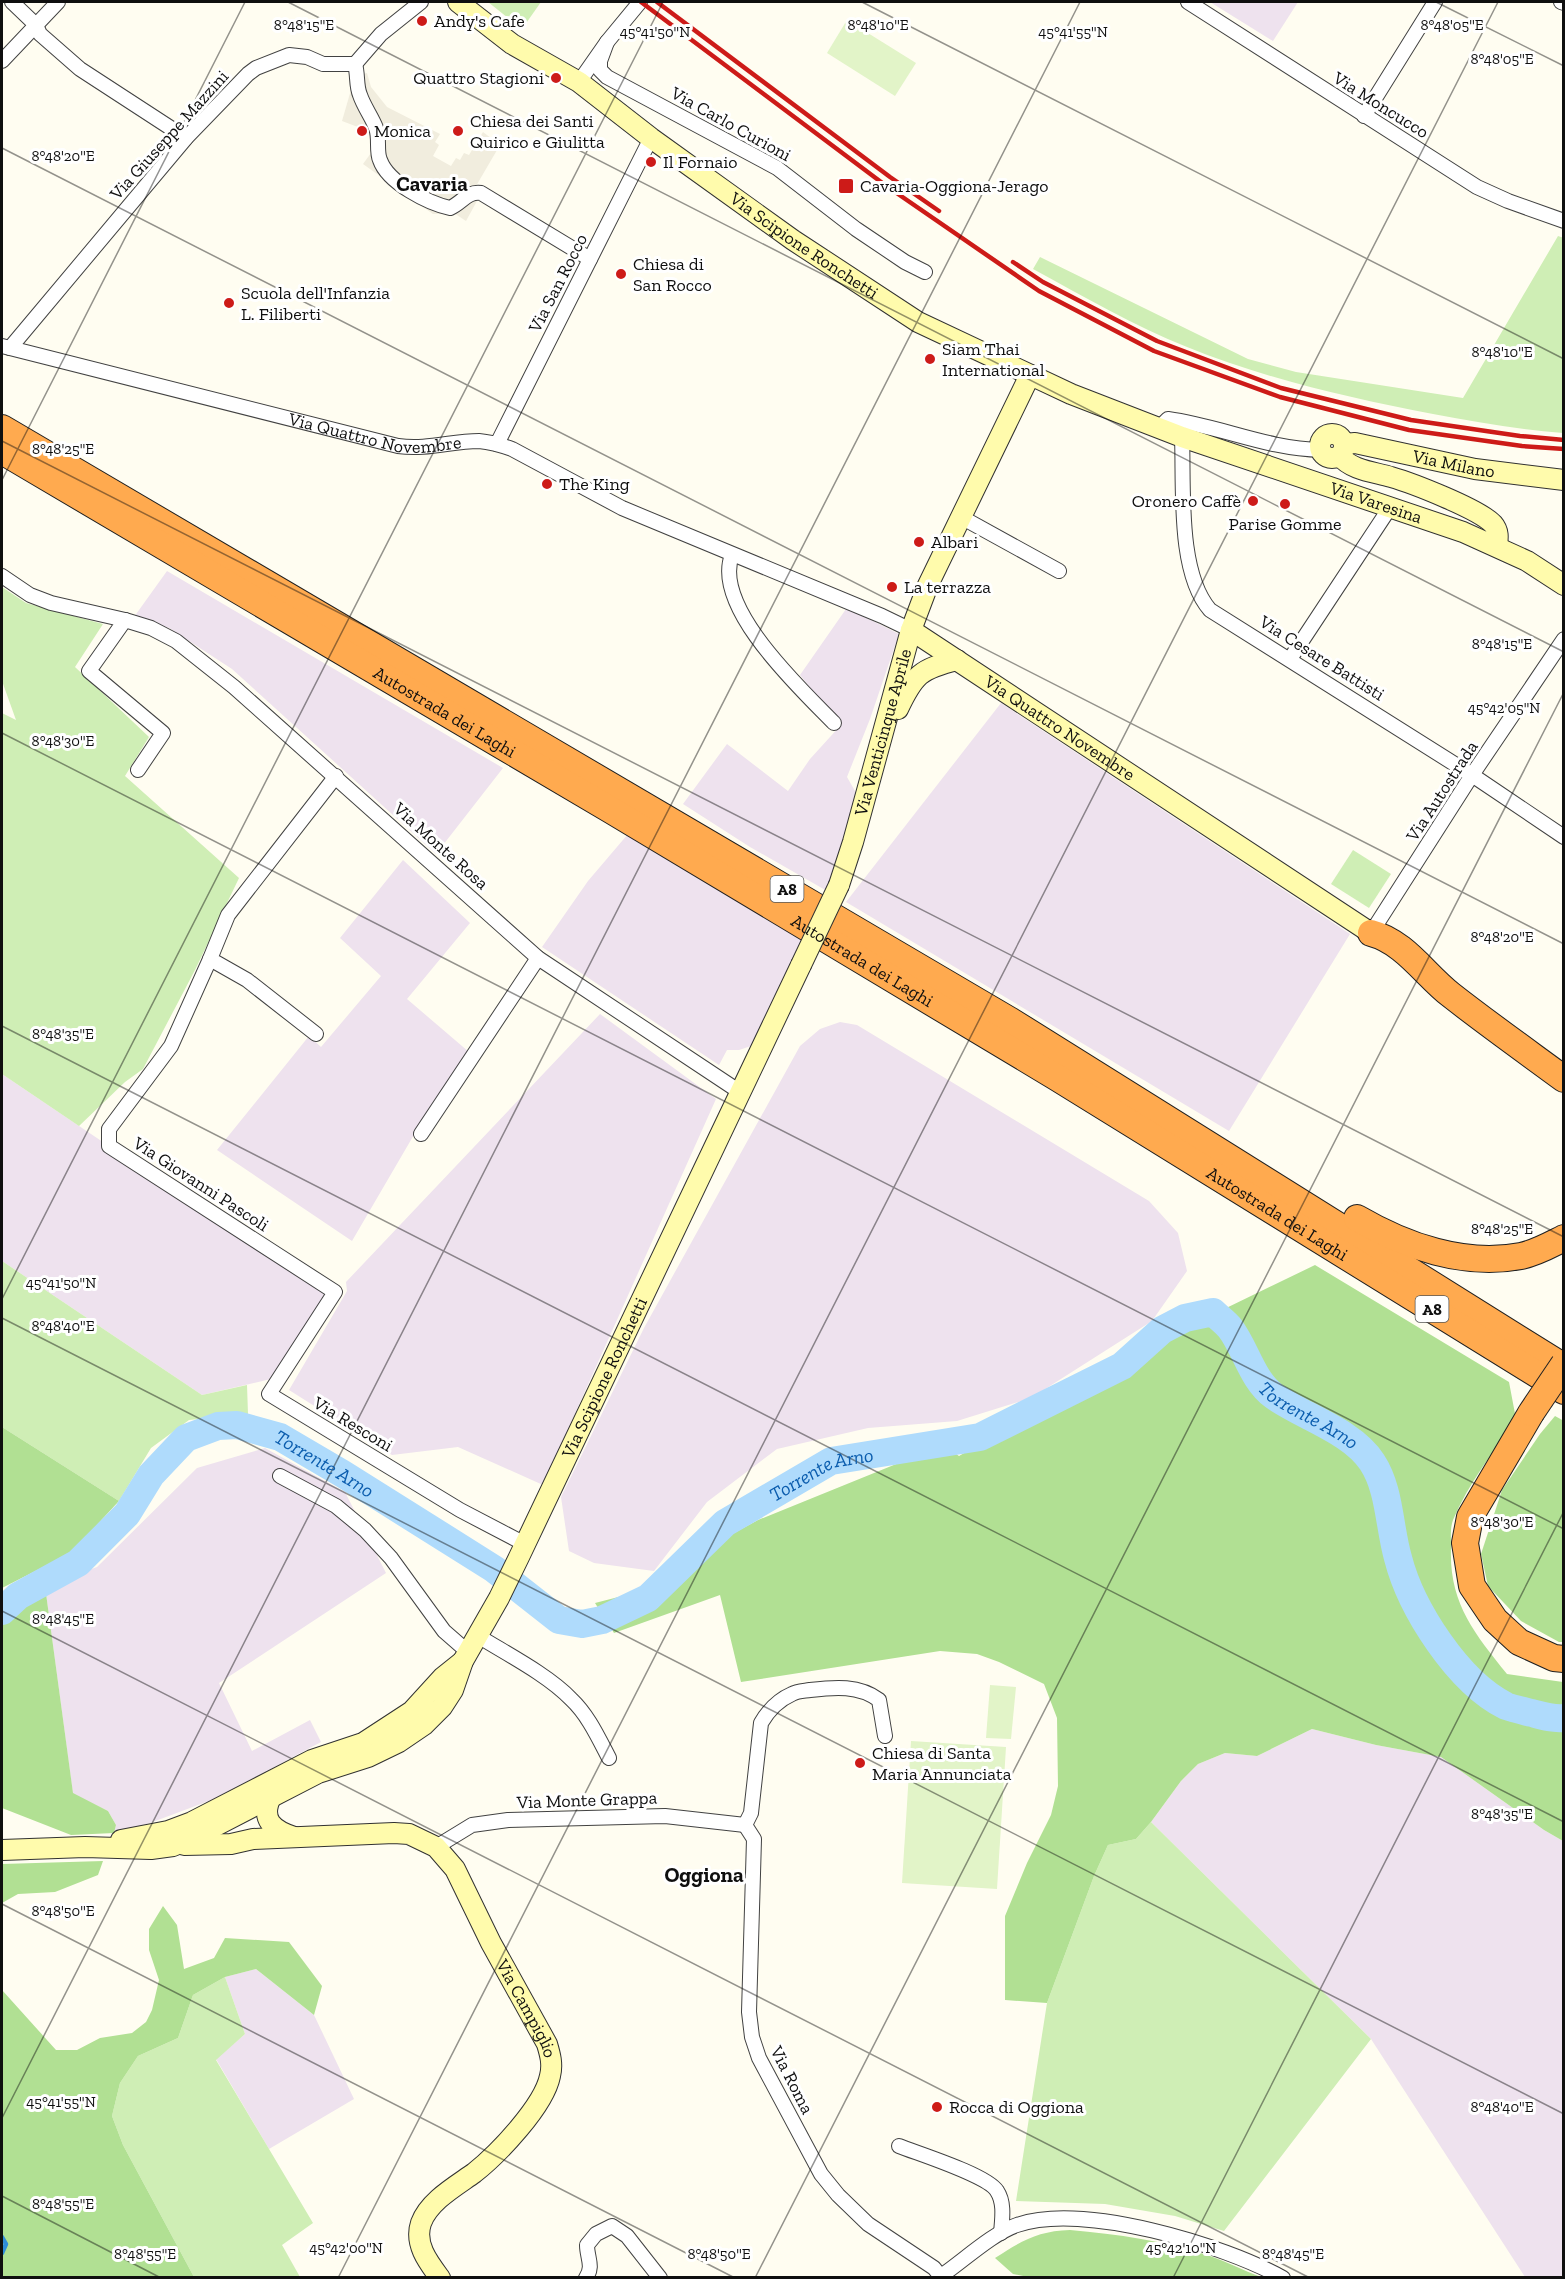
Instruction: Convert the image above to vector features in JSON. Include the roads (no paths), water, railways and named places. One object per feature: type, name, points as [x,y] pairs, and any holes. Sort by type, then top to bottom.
[{"type":"highway","name":"Autostrada dei Laghi","points":[[2,428],[1011,1020],[1563,1365]]},
{"type":"highway","name":"Autostrada dei Laghi","points":[[2,451],[670,845],[1056,1077],[1563,1391]]},
{"type":"highway","points":[[1371,933],[1385,937],[1396,944],[1449,993],[1563,1079]]},
{"type":"highway","points":[[1011,1020],[1128,1083],[1384,1234],[1440,1252],[1494,1259],[1522,1255],[1545,1248],[1563,1238]]},
{"type":"highway","points":[[1301,1228],[1429,1318],[1563,1405]]},
{"type":"highway","points":[[1563,1365],[1531,1413],[1470,1517],[1465,1543],[1472,1586],[1495,1620],[1519,1642],[1554,1658],[1563,1659]]},
{"type":"street","points":[[12,2],[36,25],[40,34],[80,69],[186,138]]},
{"type":"street","points":[[2,61],[58,2]]},
{"type":"street","points":[[421,2],[381,34],[356,64],[359,93],[377,130],[379,159],[385,171],[424,198],[450,208],[460,204],[467,195],[474,192],[481,193],[590,259]]},
{"type":"street","name":"Via Scipione Ronchetti","points":[[458,2],[512,44],[579,82],[651,138],[793,240],[918,322],[1071,394],[1182,437]]},
{"type":"street","points":[[579,82],[607,42],[640,2]]},
{"type":"street","name":"Via Moncucco","points":[[1188,2],[1477,187],[1508,201],[1563,220]]},
{"type":"street","points":[[1364,116],[1435,2]]},
{"type":"street","name":"Via Carlo Curioni","points":[[607,42],[600,61],[600,70],[607,77],[777,168],[856,229],[905,262],[925,272]]},
{"type":"street","name":"Via Giuseppe Mazzini","points":[[6,347],[186,138],[248,74],[280,57],[298,55],[323,64],[356,64]]},
{"type":"street","name":"Via San Rocco","points":[[497,444],[651,138]]},
{"type":"street","name":"Via Quattro Novembre","points":[[6,347],[398,446],[424,448],[481,441],[512,449],[622,508],[911,630],[1371,933]]},
{"type":"street","name":"Via Venticinque Aprile","points":[[740,1092],[839,885],[911,630],[928,585],[1030,375]]},
{"type":"street","points":[[1159,428],[1168,418],[1195,422],[1275,446],[1321,450]]},
{"type":"street","name":"Via Varesina","points":[[1182,437],[1391,506],[1497,546],[1527,561],[1563,585]]},
{"type":"street","name":"Via Cesare Battisti","points":[[1182,437],[1186,556],[1198,593],[1210,610],[1472,775],[1563,837]]},
{"type":"street","name":"Via Milano","points":[[1321,450],[1329,458],[1355,443],[1475,469],[1563,480]]},
{"type":"street","name":"Via Milano","points":[[1342,450],[1346,464],[1394,478],[1473,511],[1492,524],[1498,535],[1497,546]]},
{"type":"street","points":[[1290,659],[1391,506]]},
{"type":"street","points":[[961,517],[1059,571]]},
{"type":"street","points":[[732,555],[728,565],[731,587],[744,621],[796,684],[834,723]]},
{"type":"street","name":"Via Monte Rosa","points":[[2,576],[30,594],[51,603],[125,620],[160,633],[198,657],[336,776],[538,958],[740,1092]]},
{"type":"street","points":[[125,620],[89,671],[163,733],[138,770]]},
{"type":"street","name":"Via Autostrada","points":[[1371,933],[1472,775],[1563,639]]},
{"type":"street","points":[[879,749],[907,689],[916,676],[934,666],[957,660]]},
{"type":"street","name":"Via Giovanni Pascoli","points":[[335,1292],[109,1146],[109,1129],[171,1047],[228,915],[336,776]]},
{"type":"street","points":[[421,1134],[538,958]]},
{"type":"street","points":[[210,959],[247,980],[316,1034]]},
{"type":"street","name":"Via Scipione Ronchetti","points":[[226,1813],[271,1797],[318,1773],[368,1757],[399,1742],[424,1725],[442,1707],[453,1690],[470,1649],[499,1598],[740,1092]]},
{"type":"street","name":"Via Resconi","points":[[335,1292],[269,1394],[522,1550]]},
{"type":"street","points":[[280,1476],[336,1506],[365,1530],[391,1558],[444,1631],[470,1649],[558,1687],[571,1698],[588,1720],[609,1758]]},
{"type":"street","name":"Via Scipione Ronchetti","points":[[226,1813],[312,1760],[363,1743],[390,1727],[412,1711],[470,1649]]},
{"type":"street","points":[[745,1825],[751,1814],[761,1723],[768,1712],[793,1693],[834,1688],[851,1688],[869,1692],[879,1700],[885,1736]]},
{"type":"street","points":[[271,1797],[266,1806],[266,1815],[274,1828],[294,1837]]},
{"type":"street","points":[[226,1813],[235,1827],[253,1839]]},
{"type":"street","points":[[173,1846],[226,1813]]},
{"type":"street","points":[[2,1850],[85,1847],[168,1831],[226,1813]]},
{"type":"street","name":"Via Monte Grappa","points":[[436,1847],[472,1825],[508,1820],[665,1816],[745,1825]]},
{"type":"street","name":"Via Roma","points":[[745,1825],[754,1839],[749,2012],[752,2037],[759,2058],[821,2174],[838,2195],[868,2224],[934,2268],[941,2277]]},
{"type":"street","name":"Via Campiglio","points":[[85,1847],[152,1849],[231,1844],[253,1839],[409,1834],[436,1847],[454,1869],[490,1943],[547,2044],[551,2059],[550,2076],[537,2105],[490,2160],[428,2210],[421,2224],[420,2242],[425,2259],[440,2277]]},
{"type":"street","points":[[899,2146],[978,2178],[997,2190],[1002,2210],[1001,2233]]},
{"type":"street","points":[[941,2277],[1001,2233],[1030,2221],[1049,2220],[1093,2221],[1142,2229],[1213,2247],[1241,2257],[1283,2277]]},
{"type":"street","points":[[586,2277],[591,2270],[586,2245],[596,2234],[612,2226],[627,2236],[660,2277]]},
{"type":"waterway","name":"Torrente Arno","points":[[2,1611],[18,1596],[78,1563],[127,1514],[151,1475],[186,1438],[218,1426],[237,1425],[280,1437],[343,1474],[494,1569],[559,1620],[582,1624],[602,1620],[648,1598],[725,1523],[831,1461],[980,1437],[1122,1366],[1162,1330],[1185,1318],[1213,1312],[1230,1328],[1266,1389],[1286,1404],[1340,1433],[1363,1451],[1372,1462],[1386,1496],[1395,1546],[1404,1578],[1425,1621],[1454,1662],[1488,1695],[1506,1706],[1548,1717],[1564,1718]]},
{"type":"waterway","points":[[2,2237],[6,2244],[2,2253]]},
{"type":"railway","points":[[641,2],[885,185],[1039,291],[1154,351],[1280,397],[1409,430],[1522,446],[1564,449]]},
{"type":"railway","points":[[657,2],[890,177],[939,211]]},
{"type":"railway","points":[[1013,262],[1043,282],[1157,341],[1281,388],[1411,420],[1564,440]]},
{"type":"place","name":"Andy's Cafe","points":[[422,21]]},
{"type":"place","name":"Quattro Stagioni","points":[[556,78]]},
{"type":"place","name":"Monica","points":[[362,131]]},
{"type":"place","name":"Chiesa dei Santi Quirico e Giulitta","points":[[458,131]]},
{"type":"place","name":"Il Fornaio","points":[[651,162]]},
{"type":"place","name":"Cavaria-Oggiona-Jerago","points":[[846,186]]},
{"type":"place","name":"Chiesa di San Rocco","points":[[621,274]]},
{"type":"place","name":"Scuola dell'Infanzia L. Filiberti","points":[[229,303]]},
{"type":"place","name":"Siam Thai International","points":[[930,359]]},
{"type":"place","name":"The King","points":[[547,484]]},
{"type":"place","name":"Oronero Caffè","points":[[1253,501]]},
{"type":"place","name":"Parise Gomme","points":[[1285,504]]},
{"type":"place","name":"Albari","points":[[919,542]]},
{"type":"place","name":"La terrazza","points":[[892,587]]},
{"type":"place","name":"Chiesa di Santa Maria Annunciata","points":[[860,1763]]},
{"type":"place","name":"Rocca di Oggiona","points":[[937,2107]]},
{"type":"district","name":"Cavaria","points":[[432,183]]},
{"type":"district","name":"Oggiona","points":[[704,1874]]}]
